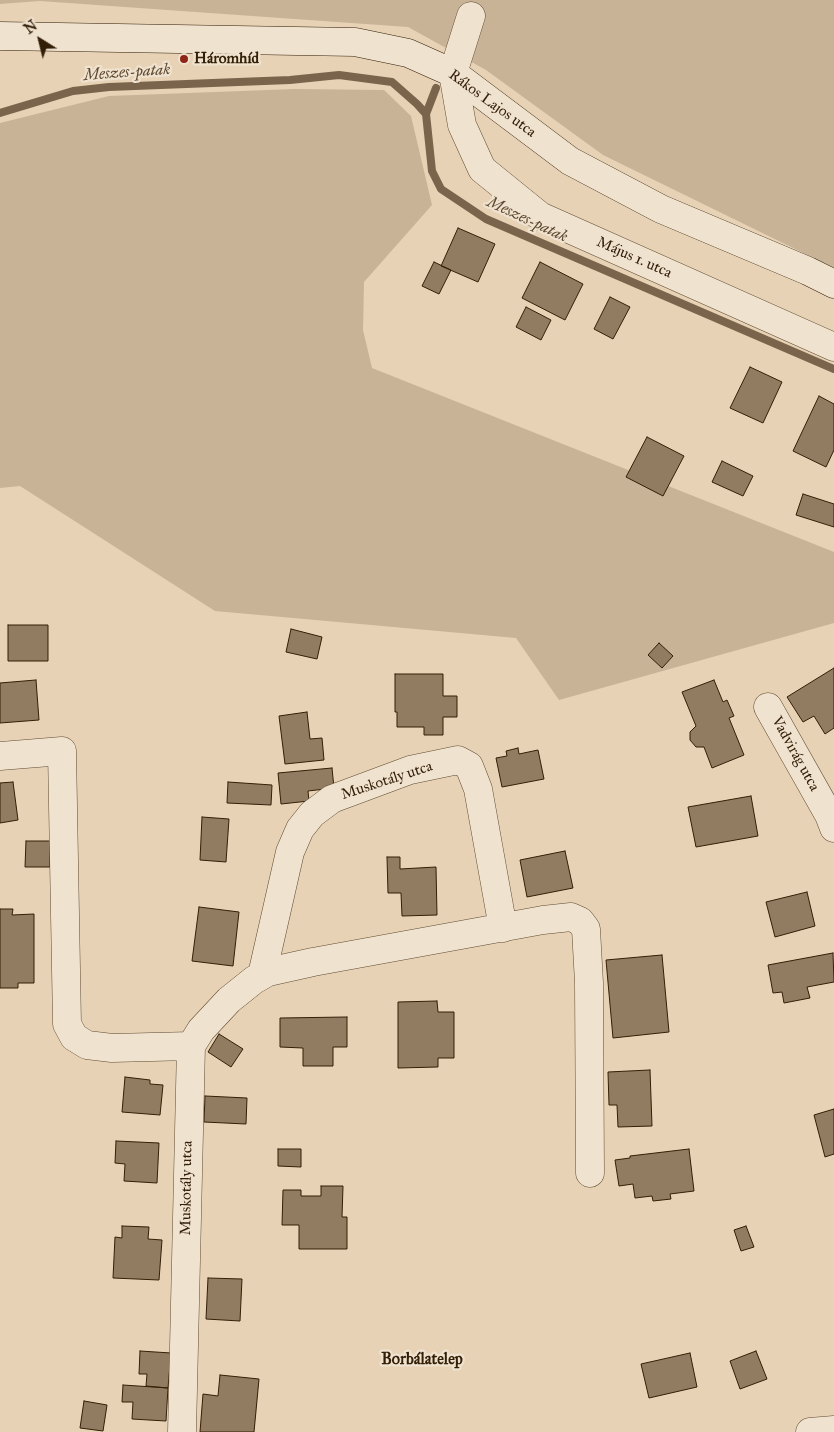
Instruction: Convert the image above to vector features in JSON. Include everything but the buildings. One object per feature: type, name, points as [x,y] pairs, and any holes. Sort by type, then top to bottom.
[{"type":"street","name":"Május 1. utca","points":[[471,16],[453,73],[462,126],[482,169],[540,216],[834,347]]},
{"type":"street","name":"Rákos Lajos utca","points":[[0,36],[355,42],[408,53],[453,73],[570,161],[661,210],[808,271],[834,284]]},
{"type":"street","name":"Vadvirág utca","points":[[768,707],[834,828]]},
{"type":"street","points":[[0,756],[62,751],[67,1024],[74,1037],[87,1045],[112,1048],[190,1046],[201,1030],[229,1000],[254,980],[268,972],[543,920],[571,917],[580,921],[586,929],[589,983],[590,1172]]},
{"type":"street","name":"Muskotály utca","points":[[262,975],[290,852],[300,829],[312,814],[332,799],[410,770],[458,760],[469,766],[478,789],[503,928]]},
{"type":"street","name":"Muskotály utca","points":[[182,1432],[190,1046]]},
{"type":"street","points":[[810,1432],[834,1430]]},
{"type":"shaded area","points":[[0,0],[834,0],[834,268],[603,155],[486,70],[408,27],[40,1],[0,4]]},
{"type":"shaded area","points":[[294,89],[384,90],[411,116],[432,205],[364,282],[363,330],[372,368],[834,552],[834,623],[559,700],[516,638],[215,611],[20,486],[0,488],[0,123],[109,96]]},
{"type":"waterway","name":"Meszes-patak","points":[[0,113],[73,91],[109,87],[290,80],[339,75],[392,82],[426,114],[432,171],[441,189],[486,219],[834,369]]},
{"type":"waterway","points":[[426,114],[436,88]]},
{"type":"place","name":"Háromhíd","points":[[184,59]]},
{"type":"district","name":"Borbálatelep","points":[[422,1360]]}]
